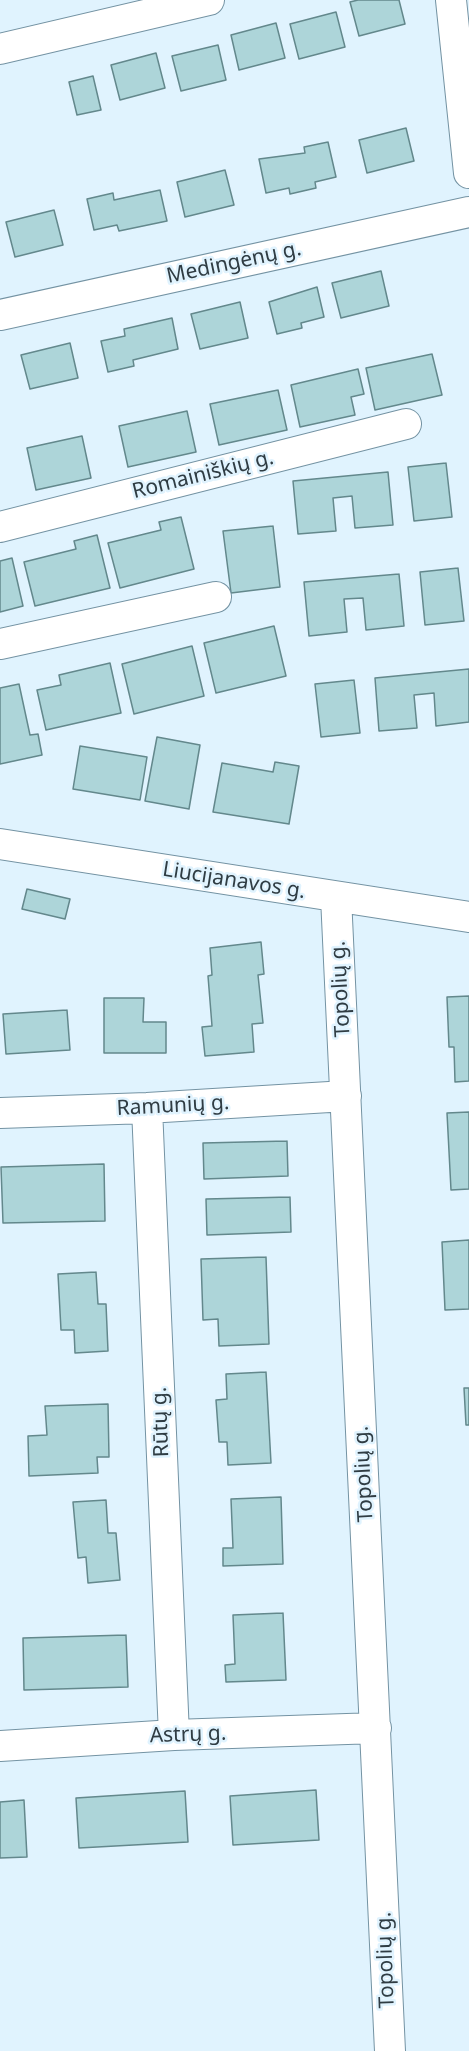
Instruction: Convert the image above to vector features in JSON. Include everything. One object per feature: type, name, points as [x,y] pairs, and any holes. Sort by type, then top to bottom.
[{"type":"street","points":[[0,49],[209,0]]},
{"type":"street","points":[[451,0],[469,172]]},
{"type":"street","name":"Medingėnų g.","points":[[0,315],[469,212]]},
{"type":"street","name":"Romainiškių g.","points":[[0,527],[406,424]]},
{"type":"street","points":[[0,644],[216,597]]},
{"type":"street","name":"Liucijanavos g.","points":[[0,844],[469,917]]},
{"type":"street","name":"Topolių g.","points":[[336,897],[390,2051]]},
{"type":"street","name":"Ramunių g.","points":[[0,1113],[147,1108],[346,1096]]},
{"type":"street","name":"Rūtų g.","points":[[147,1108],[174,1735]]},
{"type":"street","name":"Astrų g.","points":[[0,1746],[174,1735],[376,1728]]},
{"type":"building","points":[[399,0],[405,24],[359,36],[350,2]]},
{"type":"building","points":[[336,12],[345,47],[299,59],[290,24]]},
{"type":"building","points":[[276,23],[285,58],[239,70],[231,35]]},
{"type":"building","points":[[218,45],[226,80],[181,91],[172,56]]},
{"type":"building","points":[[156,53],[165,88],[120,100],[111,65]]},
{"type":"building","points":[[93,76],[101,110],[77,115],[69,82]]},
{"type":"building","points":[[406,128],[414,161],[367,173],[359,140]]},
{"type":"building","points":[[328,142],[336,177],[315,182],[316,188],[290,194],[289,188],[266,193],[259,159],[305,153],[304,147]]},
{"type":"building","points":[[225,170],[234,205],[185,217],[177,182]]},
{"type":"building","points":[[160,190],[167,221],[119,231],[117,225],[94,230],[87,199],[113,193],[114,200]]},
{"type":"building","points":[[54,210],[63,245],[15,257],[6,222]]},
{"type":"building","points":[[381,271],[389,306],[341,318],[332,283]]},
{"type":"building","points":[[317,287],[324,317],[301,323],[302,328],[277,334],[269,302]]},
{"type":"building","points":[[240,302],[248,338],[200,349],[191,314]]},
{"type":"building","points":[[172,318],[178,349],[133,360],[134,366],[108,372],[101,341],[125,336],[124,329]]},
{"type":"building","points":[[70,343],[78,378],[30,389],[21,355]]},
{"type":"building","points":[[432,354],[442,395],[375,410],[366,368]]},
{"type":"building","points":[[358,369],[364,394],[351,397],[355,415],[300,427],[291,385]]},
{"type":"building","points":[[278,390],[287,430],[219,445],[210,404]]},
{"type":"building","points":[[187,411],[196,452],[128,467],[119,426]]},
{"type":"building","points":[[82,436],[91,478],[36,490],[27,448]]},
{"type":"building","points":[[446,463],[452,517],[414,521],[408,467]]},
{"type":"building","points":[[388,472],[393,525],[355,528],[352,496],[333,498],[336,531],[298,534],[293,481]]},
{"type":"building","points":[[181,517],[194,569],[120,588],[108,543],[161,530],[159,522]]},
{"type":"building","points":[[273,526],[280,587],[231,593],[223,531]]},
{"type":"building","points":[[97,535],[110,588],[35,606],[24,562],[76,549],[74,541]]},
{"type":"building","points":[[12,558],[23,606],[0,612],[0,561]]},
{"type":"building","points":[[458,568],[464,621],[425,625],[420,572]]},
{"type":"building","points":[[399,574],[404,626],[366,630],[363,598],[344,599],[347,632],[309,636],[304,582]]},
{"type":"building","points":[[274,626],[286,676],[216,693],[204,643]]},
{"type":"building","points":[[192,646],[204,696],[134,714],[122,664]]},
{"type":"building","points":[[110,663],[121,713],[46,730],[37,690],[61,685],[59,675]]},
{"type":"building","points":[[469,669],[469,722],[436,726],[434,693],[414,695],[417,728],[379,731],[375,678]]},
{"type":"building","points":[[354,680],[360,733],[321,737],[315,684]]},
{"type":"building","points":[[19,684],[30,735],[38,734],[42,755],[0,764],[0,688]]},
{"type":"building","points":[[157,737],[200,745],[189,809],[145,801]]},
{"type":"building","points":[[80,746],[147,757],[140,800],[73,789]]},
{"type":"building","points":[[275,762],[299,766],[289,824],[213,812],[222,763],[273,772]]},
{"type":"building","points":[[27,889],[70,899],[65,919],[22,909]]},
{"type":"building","points":[[261,942],[264,974],[258,975],[263,1023],[252,1024],[254,1052],[205,1056],[202,1027],[212,1026],[208,976],[212,975],[210,948]]},
{"type":"building","points":[[469,996],[469,1081],[455,1082],[454,1047],[449,1047],[447,997]]},
{"type":"building","points":[[104,998],[144,998],[143,1022],[166,1022],[166,1053],[104,1053]]},
{"type":"building","points":[[67,1010],[70,1050],[6,1054],[3,1014]]},
{"type":"building","points":[[469,1112],[469,1189],[451,1190],[447,1113]]},
{"type":"building","points":[[287,1141],[288,1176],[204,1179],[203,1143]]},
{"type":"building","points":[[104,1164],[105,1221],[3,1223],[1,1167]]},
{"type":"building","points":[[290,1197],[291,1232],[207,1235],[206,1199]]},
{"type":"building","points":[[469,1240],[469,1309],[445,1310],[442,1242]]},
{"type":"building","points":[[266,1257],[269,1344],[219,1346],[218,1319],[203,1320],[201,1259]]},
{"type":"building","points":[[96,1272],[98,1304],[106,1304],[108,1351],[75,1353],[74,1330],[61,1330],[58,1274]]},
{"type":"building","points":[[266,1372],[271,1463],[228,1465],[227,1442],[219,1442],[216,1400],[227,1399],[226,1374]]},
{"type":"building","points":[[464,1388],[469,1388],[469,1425],[466,1425]]},
{"type":"building","points":[[108,1404],[109,1457],[97,1457],[98,1473],[29,1476],[28,1436],[47,1435],[45,1406]]},
{"type":"building","points":[[281,1497],[283,1564],[223,1566],[223,1548],[233,1548],[231,1499]]},
{"type":"building","points":[[106,1500],[108,1533],[116,1533],[120,1580],[88,1583],[86,1557],[78,1558],[73,1502]]},
{"type":"building","points":[[283,1613],[286,1680],[226,1682],[225,1665],[235,1664],[233,1615]]},
{"type":"building","points":[[126,1635],[128,1687],[24,1690],[23,1638]]},
{"type":"building","points":[[316,1790],[319,1840],[233,1845],[230,1796]]},
{"type":"building","points":[[185,1791],[188,1842],[79,1848],[76,1798]]},
{"type":"building","points":[[24,1800],[27,1857],[0,1858],[0,1802]]}]
